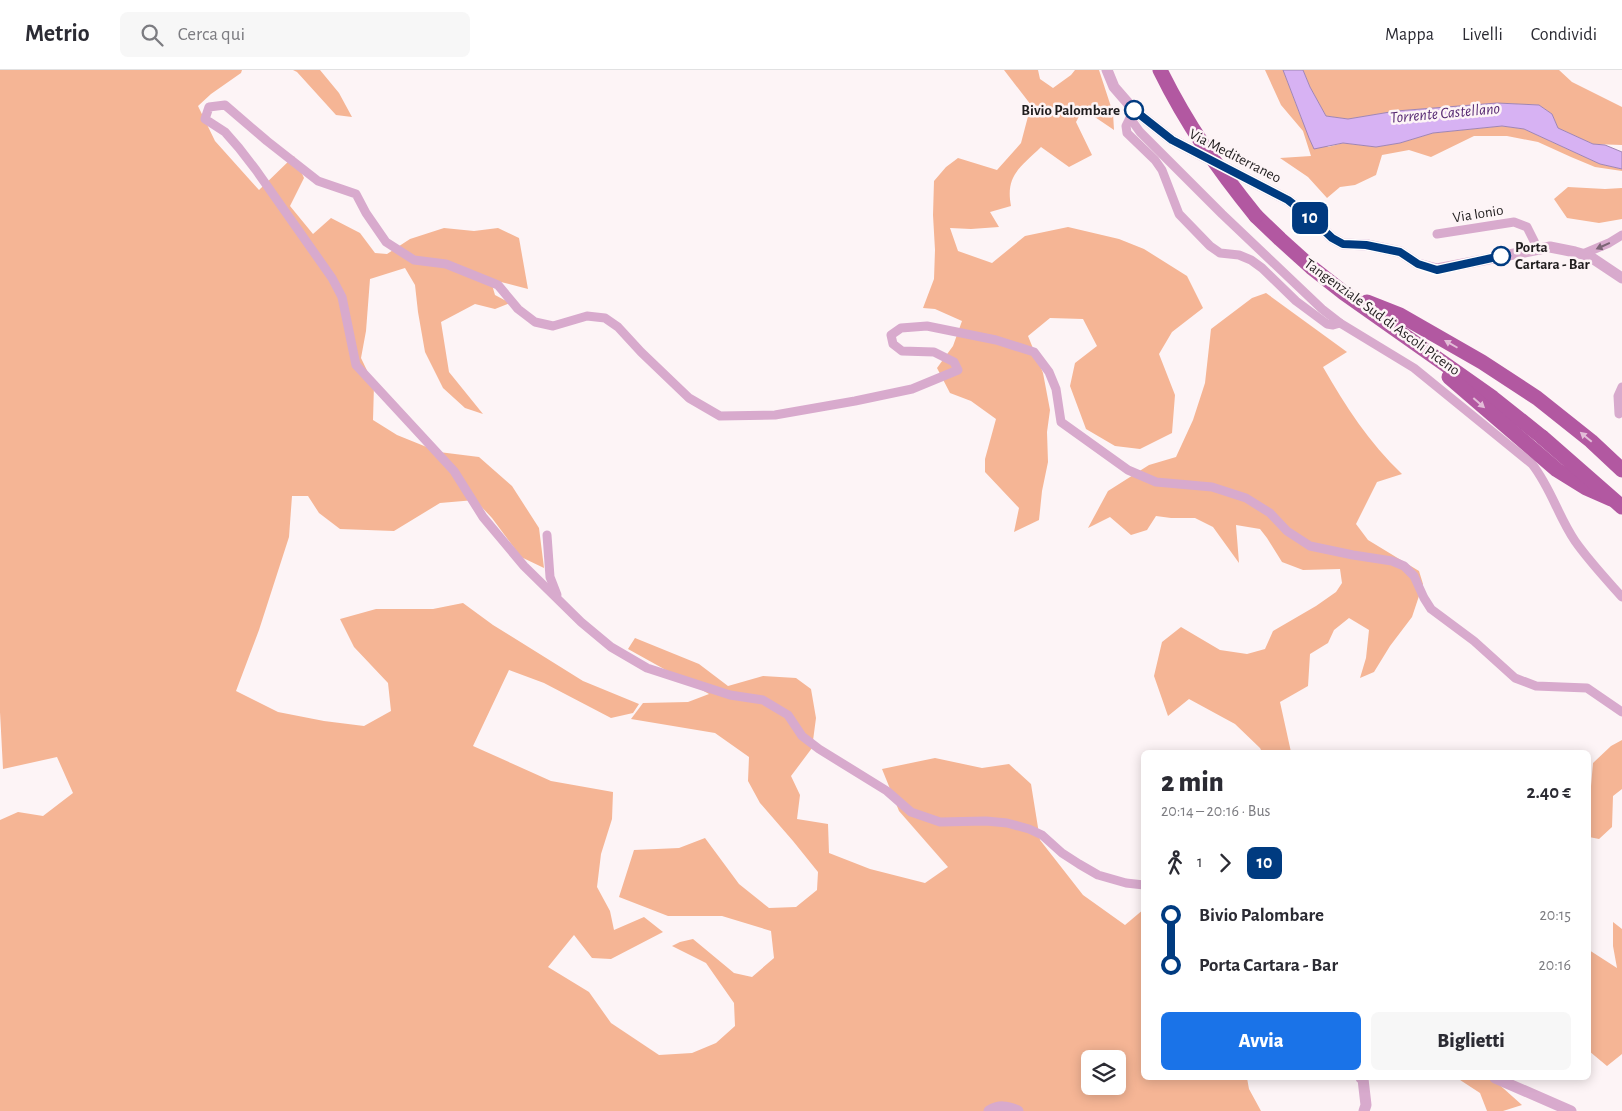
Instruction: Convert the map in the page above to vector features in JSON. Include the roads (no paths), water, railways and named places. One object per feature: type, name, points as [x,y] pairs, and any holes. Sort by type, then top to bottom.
[{"type":"highway","name":"Tangenziale Sud di Ascoli Piceno","points":[[1160,70],[1202,146],[1256,216],[1311,267],[1344,293],[1494,398],[1622,505]]},
{"type":"highway","points":[[1344,293],[1400,315],[1482,362],[1537,398],[1622,470]]},
{"type":"highway","points":[[1389,325],[1557,470],[1586,488],[1622,505]]},
{"type":"street","name":"Via Mediterraneo","points":[[1107,70],[1114,87],[1132,114],[1172,140],[1288,200],[1332,238],[1343,244],[1366,245],[1400,252],[1418,264],[1437,270],[1550,247],[1589,256],[1622,278]]},
{"type":"street","points":[[1141,886],[1098,875],[1062,852],[1042,835],[1029,829],[1008,823],[986,821],[940,822],[911,812],[887,792],[819,750],[802,736],[788,715],[763,700],[730,695],[647,668],[611,648],[524,566],[483,517],[454,472],[356,365],[342,297],[336,284],[256,170],[224,132],[205,119],[209,107],[225,104],[267,141],[318,181],[356,194],[366,213],[386,242],[414,260],[446,264],[498,285],[518,309],[535,322],[553,326],[587,316],[604,318],[618,327],[641,352],[690,398],[720,416],[775,416],[855,402],[912,389],[958,370],[954,362],[934,352],[902,351],[893,344],[891,336],[901,328],[927,326],[996,340],[1034,352],[1049,372],[1056,389],[1061,422],[1128,470],[1156,482],[1212,487],[1246,498],[1270,513],[1287,531],[1310,546],[1398,563],[1414,576],[1431,609],[1474,641],[1515,678],[1536,686],[1587,688],[1622,712]]},
{"type":"street","points":[[1132,114],[1126,126],[1127,133],[1155,160],[1162,170],[1180,214],[1210,246],[1220,252],[1239,255],[1251,260],[1262,268],[1296,302],[1327,324],[1340,323]]},
{"type":"street","points":[[1132,114],[1140,132],[1222,214],[1322,309],[1340,323],[1414,368],[1532,464],[1542,477],[1575,541],[1622,597]]},
{"type":"street","name":"Via Ionio","points":[[1437,234],[1514,222],[1527,226],[1538,249]]},
{"type":"street","points":[[1583,254],[1622,235]]},
{"type":"street","points":[[1619,414],[1618,396],[1622,387]]},
{"type":"street","points":[[547,534],[550,577],[558,600]]},
{"type":"street","points":[[1363,1080],[1366,1105],[1364,1111]]},
{"type":"street","points":[[1500,1080],[1571,1111]]},
{"type":"street","points":[[989,1111],[1004,1106],[1018,1111]]},
{"type":"water","name":"Torrente Castellano","points":[[1283,70],[1303,70],[1326,116],[1348,119],[1396,111],[1497,103],[1539,105],[1552,114],[1558,128],[1593,144],[1605,145],[1622,152],[1622,169],[1600,164],[1524,129],[1502,126],[1433,133],[1400,143],[1376,147],[1343,143],[1314,149]]},
{"type":"place","name":"Bivio Palombare","points":[[1134,110]]},
{"type":"place","name":"Porta Cartara - Bar","points":[[1501,256]]}]
